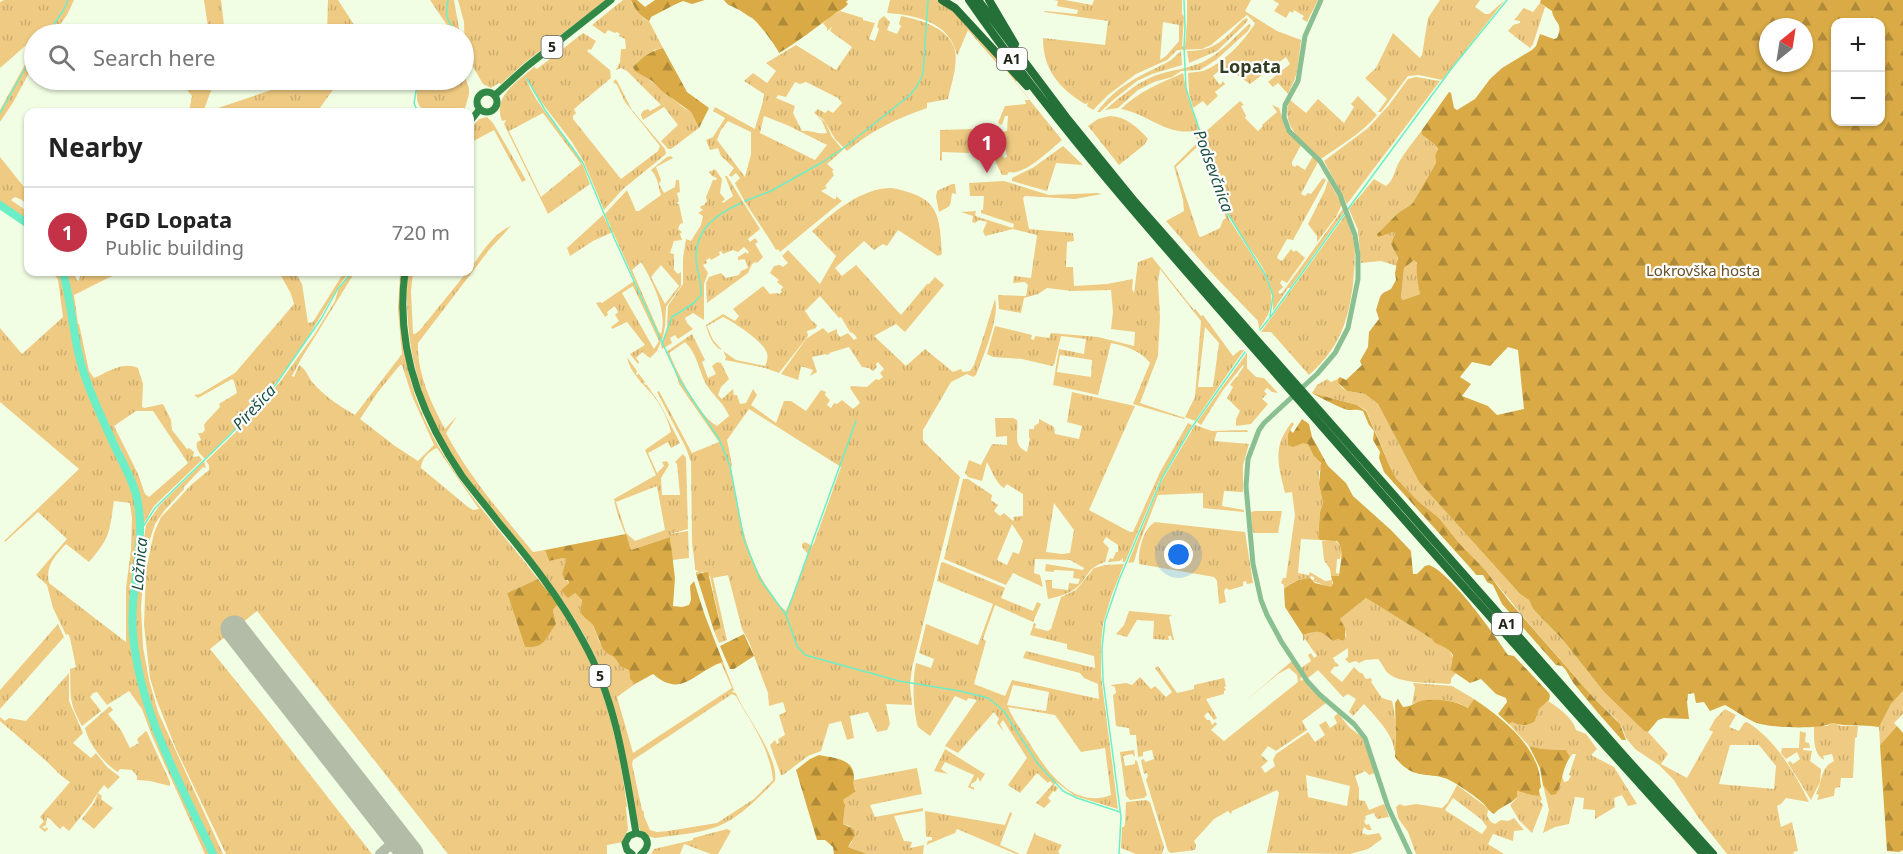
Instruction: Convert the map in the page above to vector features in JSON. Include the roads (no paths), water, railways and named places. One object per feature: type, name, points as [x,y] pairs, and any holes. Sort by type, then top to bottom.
[{"type":"highway","points":[[942,0],[955,8],[1047,110],[1056,116]]},
{"type":"highway","name":"A1","points":[[969,0],[1056,116],[1130,207],[1713,854]]},
{"type":"highway","name":"A1","points":[[978,0],[1023,61],[1135,202],[1297,392],[1703,854]]},
{"type":"highway","points":[[989,0],[1022,54],[1023,61]]},
{"type":"main road","name":"5","points":[[495,95],[611,0]]},
{"type":"main road","name":"5","points":[[487,91],[495,95],[497,104],[493,110],[487,112],[480,109],[477,103],[481,93],[487,91]]},
{"type":"main road","name":"5","points":[[474,116],[480,109]]},
{"type":"main road","name":"5","points":[[404,276],[402,288],[406,345],[422,404],[439,440],[464,478],[548,584],[584,642],[598,670],[614,717],[636,833]]},
{"type":"main road","name":"5","points":[[633,854],[627,850],[626,843],[629,836],[636,833],[643,835],[647,840],[647,848],[641,854]]},
{"type":"street","points":[[1321,0],[1305,36],[1298,81],[1284,111],[1289,131],[1320,161],[1340,195],[1355,235],[1358,279],[1351,316],[1340,345],[1317,374],[1264,423],[1252,445],[1248,459],[1246,486],[1256,582],[1267,615],[1308,682],[1354,724],[1365,738],[1388,807],[1410,854]]},
{"type":"waterway","points":[[54,24],[68,0]]},
{"type":"waterway","name":"Pirešica","points":[[448,0],[447,17],[451,24]]},
{"type":"waterway","points":[[745,201],[771,191],[821,163],[845,147],[910,95],[923,74],[928,0]]},
{"type":"waterway","name":"Podsevčnica","points":[[1184,0],[1186,88],[1228,214],[1266,276],[1273,296],[1270,316]]},
{"type":"waterway","points":[[1348,209],[1452,68],[1507,0]]},
{"type":"waterway","points":[[0,113],[24,71]]},
{"type":"waterway","points":[[527,79],[545,110],[583,163],[615,240],[679,379],[719,439],[730,466],[744,540],[760,579],[786,615],[797,646],[805,655],[899,681],[988,698],[1003,710],[1038,764],[1063,791],[1120,812]]},
{"type":"waterway","name":"Pirešica","points":[[416,90],[414,103],[416,108]]},
{"type":"waterway","points":[[662,344],[672,317],[694,303],[701,295],[696,257],[697,247],[704,230],[716,217],[741,203]]},
{"type":"waterway","name":"Ložnica","points":[[0,205],[24,221]]},
{"type":"waterway","points":[[1269,319],[1345,213]]},
{"type":"waterway","name":"Ložnica","points":[[64,276],[82,368],[97,407],[131,479],[137,498],[140,532],[132,617],[137,663],[144,692],[163,747],[213,854]]},
{"type":"waterway","name":"Pirešica","points":[[141,530],[155,508],[229,436],[274,387],[321,319],[337,290],[349,276]]},
{"type":"waterway","name":"Podsevčnica","points":[[1260,330],[1268,320]]},
{"type":"waterway","points":[[1119,854],[1121,817],[1103,680],[1102,648],[1105,621],[1119,580],[1162,478],[1190,430],[1245,352]]},
{"type":"waterway","points":[[786,615],[856,421]]},
{"type":"place","name":"PGD Lopata","points":[[987,173]]},
{"type":"district","name":"Lopata","points":[[1250,67]]},
{"type":"park label","name":"Lokrovška hosta","points":[[1703,271]]}]
